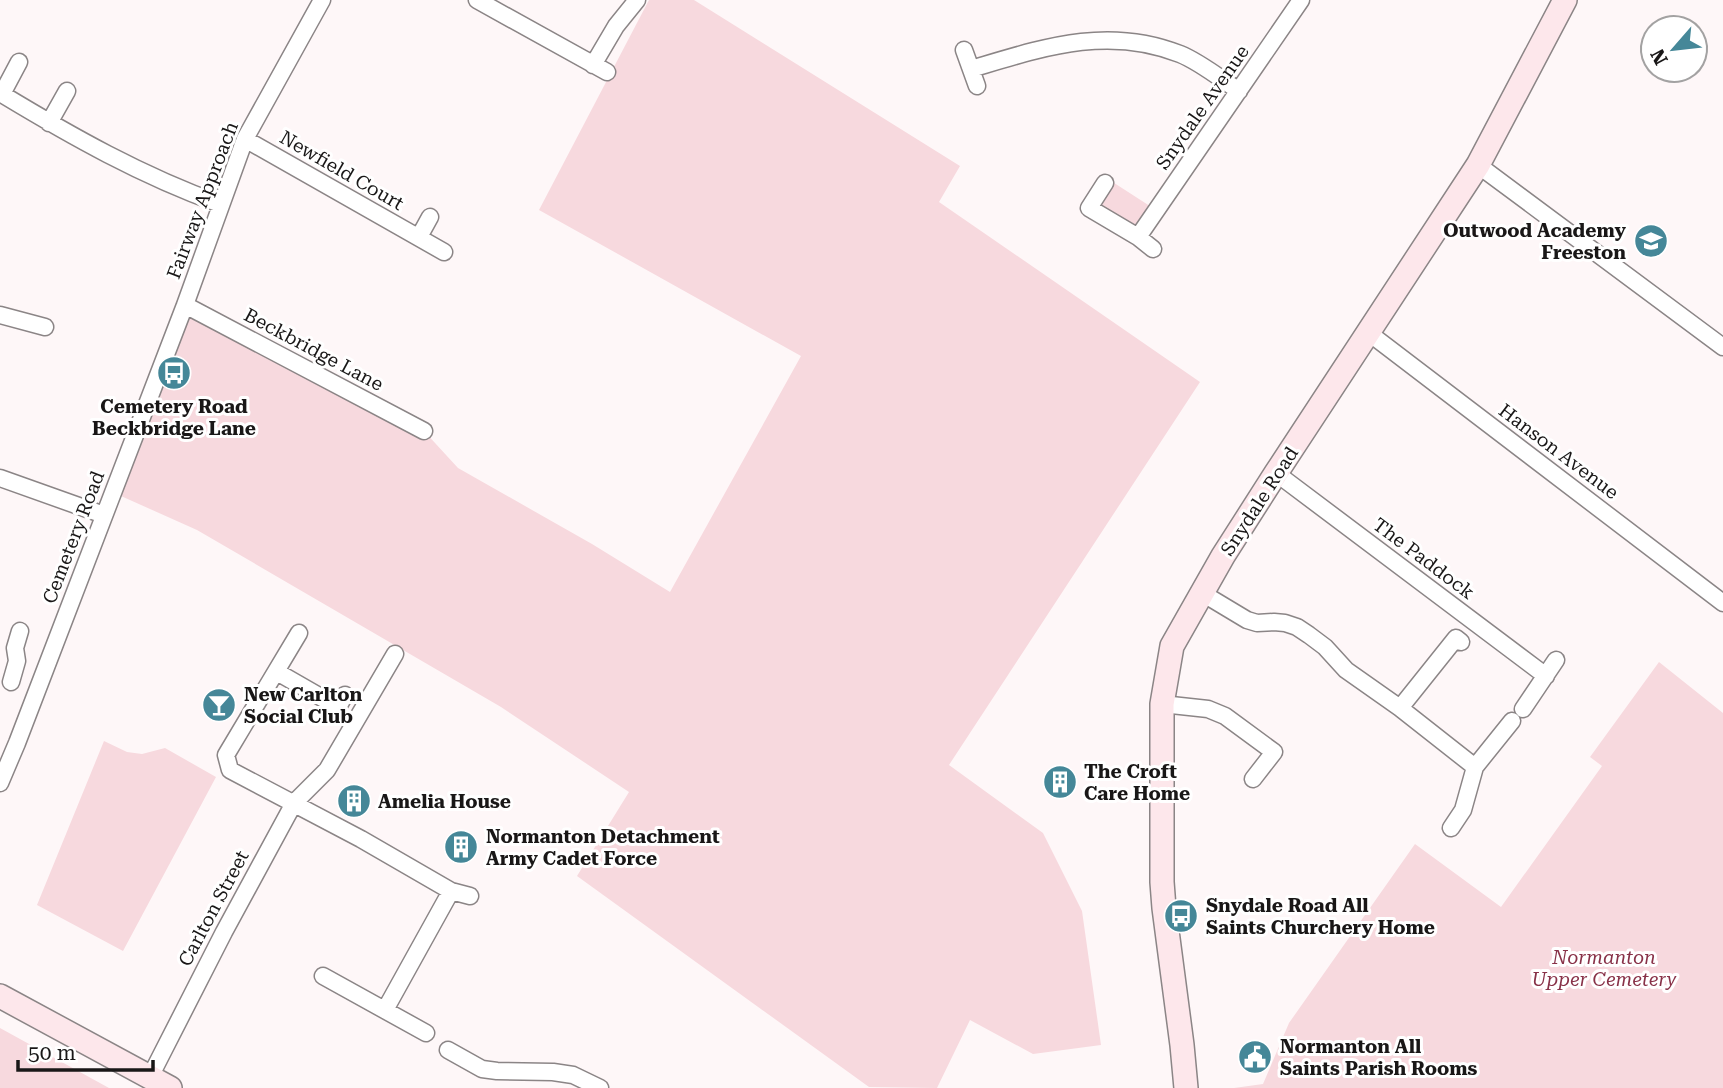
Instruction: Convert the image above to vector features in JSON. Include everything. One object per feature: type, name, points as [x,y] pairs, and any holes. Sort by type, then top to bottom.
[{"type":"street","name":"Fairway Approach","points":[[185,305],[245,139],[321,0]]},
{"type":"street","points":[[477,0],[600,68],[616,26],[637,0]]},
{"type":"street","name":"Snydale Avenue","points":[[1138,237],[1301,0]]},
{"type":"street","name":"Snydale Road","points":[[1185,1088],[1163,895],[1162,704],[1172,646],[1223,556],[1478,165],[1565,0]]},
{"type":"street","points":[[971,69],[1049,47],[1110,40],[1145,44],[1181,54],[1238,92]]},
{"type":"street","points":[[964,50],[977,86]]},
{"type":"street","points":[[19,62],[1,94],[49,123],[145,173],[220,204]]},
{"type":"street","points":[[49,123],[67,91]]},
{"type":"street","name":"Newfield Court","points":[[245,139],[444,251]]},
{"type":"street","points":[[1478,165],[1723,347]]},
{"type":"street","points":[[1105,183],[1088,208],[1138,237],[1153,249]]},
{"type":"street","points":[[419,237],[430,217]]},
{"type":"street","name":"Beckbridge Lane","points":[[185,305],[424,431]]},
{"type":"street","name":"Cemetery Road","points":[[0,783],[185,305]]},
{"type":"street","points":[[0,314],[45,327]]},
{"type":"street","name":"Hanson Avenue","points":[[1369,333],[1723,603]]},
{"type":"street","name":"The Paddock","points":[[1276,473],[1546,676]]},
{"type":"street","points":[[0,478],[104,514]]},
{"type":"street","points":[[1202,593],[1247,620],[1257,623],[1285,623],[1297,627],[1325,647],[1346,670],[1475,767]]},
{"type":"street","points":[[10,682],[17,662],[7,647],[20,631]]},
{"type":"street","points":[[299,633],[226,755],[230,769],[451,891],[470,896]]},
{"type":"street","points":[[1400,708],[1456,638],[1461,642]]},
{"type":"street","name":"Carlton Street","points":[[160,1083],[217,943],[294,803],[327,770],[395,654]]},
{"type":"street","points":[[1451,828],[1464,810],[1475,767],[1517,715],[1556,660]]},
{"type":"street","points":[[276,672],[338,707],[345,695]]},
{"type":"street","points":[[1162,704],[1208,709],[1225,716],[1274,752],[1253,779]]},
{"type":"street","points":[[385,1010],[451,891]]},
{"type":"street","points":[[323,976],[426,1033]]},
{"type":"street","points":[[0,996],[160,1083]]},
{"type":"street","points":[[448,1050],[482,1069],[563,1073],[600,1088]]},
{"type":"green space","points":[[649,0],[694,0],[960,166],[939,202],[1200,382],[949,765],[1043,833],[1082,911],[1101,1045],[1033,1054],[970,1020],[937,1088],[869,1087],[577,876],[629,792],[501,707],[197,530],[112,492],[185,305],[424,431],[458,468],[670,592],[801,356],[539,210]]},
{"type":"green space","points":[[1108,179],[1156,210],[1138,237],[1089,208]]},
{"type":"green space","name":"Normanton Upper Cemetery","points":[[1659,662],[1723,713],[1723,1088],[1234,1088],[1263,1084],[1289,1023],[1415,844],[1501,907],[1602,766],[1590,757]]},
{"type":"green space","points":[[104,741],[127,752],[142,754],[165,748],[216,777],[123,951],[37,905]]},
{"type":"green space","points":[[0,1028],[109,1088],[0,1088]]},
{"type":"place","name":"Outwood Academy Freeston","points":[[1651,241]]},
{"type":"place","name":"Cemetery Road Beckbridge Lane","points":[[174,373]]},
{"type":"place","name":"New Carlton Social Club","points":[[219,705]]},
{"type":"place","name":"The Croft Care Home","points":[[1060,782]]},
{"type":"place","name":"Amelia House","points":[[354,801]]},
{"type":"place","name":"Normanton Detachment Army Cadet Force","points":[[461,847]]},
{"type":"place","name":"Snydale Road All Saints Churchery Home","points":[[1181,916]]},
{"type":"place","name":"Normanton All Saints Parish Rooms","points":[[1255,1057]]}]
